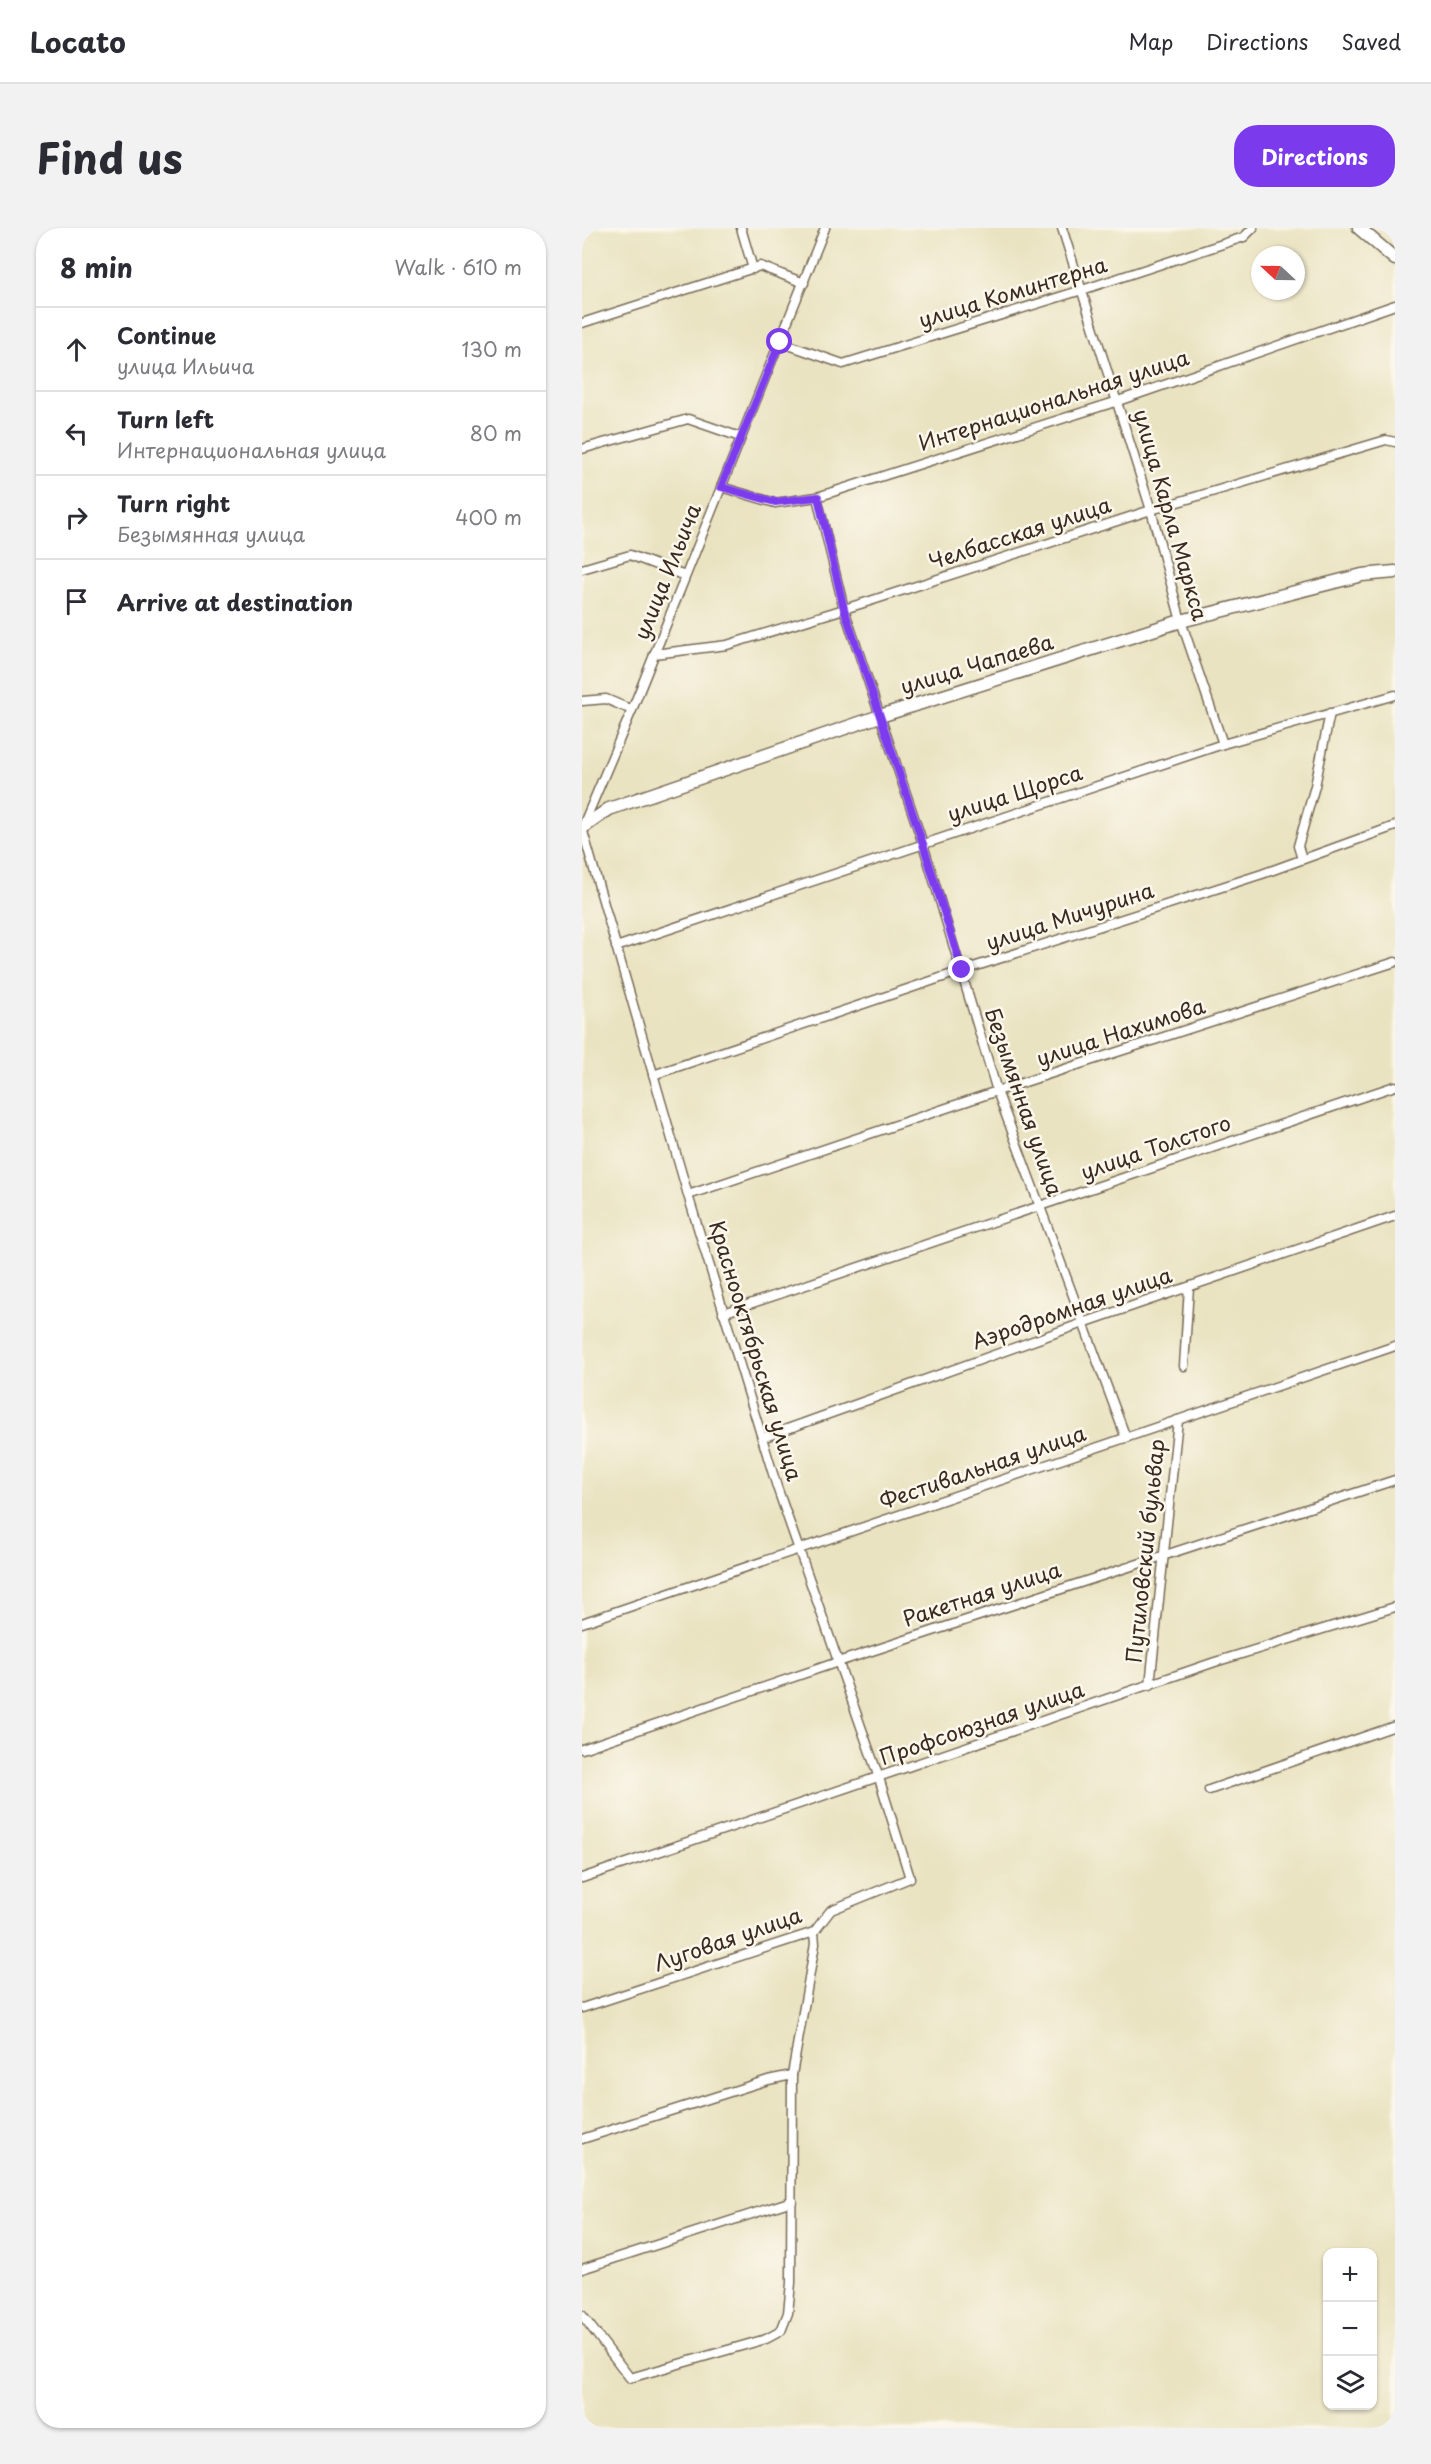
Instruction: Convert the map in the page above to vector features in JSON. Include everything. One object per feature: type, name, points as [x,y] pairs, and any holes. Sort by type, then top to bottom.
[{"type":"main road","points":[[1359,228],[1395,260]]},
{"type":"main road","name":"улица Чапаева","points":[[582,828],[609,809],[880,716],[1181,621],[1362,575],[1395,572]]},
{"type":"street","points":[[741,228],[753,269]]},
{"type":"street","name":"улица Ильича","points":[[582,828],[632,710],[825,228]]},
{"type":"street","name":"улица Карла Маркса","points":[[1062,228],[1118,401],[1181,621],[1223,744]]},
{"type":"street","name":"улица Коминтерна","points":[[780,342],[843,364],[1244,237],[1253,228]]},
{"type":"street","points":[[582,323],[760,266],[804,283]]},
{"type":"street","name":"Интернациональная улица","points":[[721,487],[775,502],[818,497],[1118,401],[1395,305]]},
{"type":"street","points":[[582,449],[688,418],[740,437]]},
{"type":"street","name":"Челбасская улица","points":[[654,654],[727,645],[1151,510],[1386,440],[1395,442]]},
{"type":"street","name":"Безымянная улица","points":[[818,497],[844,609],[923,844],[997,1092],[1126,1438]]},
{"type":"street","points":[[582,569],[630,555],[685,576]]},
{"type":"street","name":"улица Щорса","points":[[616,947],[1223,744],[1395,695]]},
{"type":"street","points":[[582,701],[606,699],[632,710]]},
{"type":"street","points":[[1302,859],[1298,846],[1316,786],[1330,713]]},
{"type":"street","name":"улица Мичурина","points":[[653,1075],[1395,826]]},
{"type":"street","name":"Краснооктябрьская улица","points":[[582,828],[723,1313],[799,1549],[879,1778],[910,1878]]},
{"type":"street","name":"улица Нахимова","points":[[688,1195],[1395,962]]},
{"type":"street","name":"улица Толстого","points":[[723,1313],[1040,1208],[1395,1086]]},
{"type":"street","name":"Аэродромная улица","points":[[762,1437],[1083,1323],[1395,1216]]},
{"type":"street","points":[[1184,1366],[1189,1287]]},
{"type":"street","name":"Фестивальная улица","points":[[582,1623],[1395,1346]]},
{"type":"street","name":"Путиловский бульвар","points":[[1150,1684],[1178,1420]]},
{"type":"street","name":"Ракетная улица","points":[[582,1749],[838,1662],[1395,1480]]},
{"type":"street","name":"Профсоюзная улица","points":[[582,1878],[1150,1684],[1395,1607]]},
{"type":"street","points":[[1209,1790],[1395,1726]]},
{"type":"street","name":"Луговая улица","points":[[582,2008],[814,1932],[831,1910],[910,1878]]},
{"type":"street","points":[[582,2315],[630,2378],[766,2339],[781,2331],[788,2313],[792,2283],[792,2075],[815,1944],[814,1932]]},
{"type":"street","points":[[582,2139],[768,2080],[792,2075]]},
{"type":"street","points":[[582,2269],[792,2201]]},
{"type":"route","points":[[780,342],[721,487],[775,502],[818,497],[844,609],[923,844],[962,970]]}]
